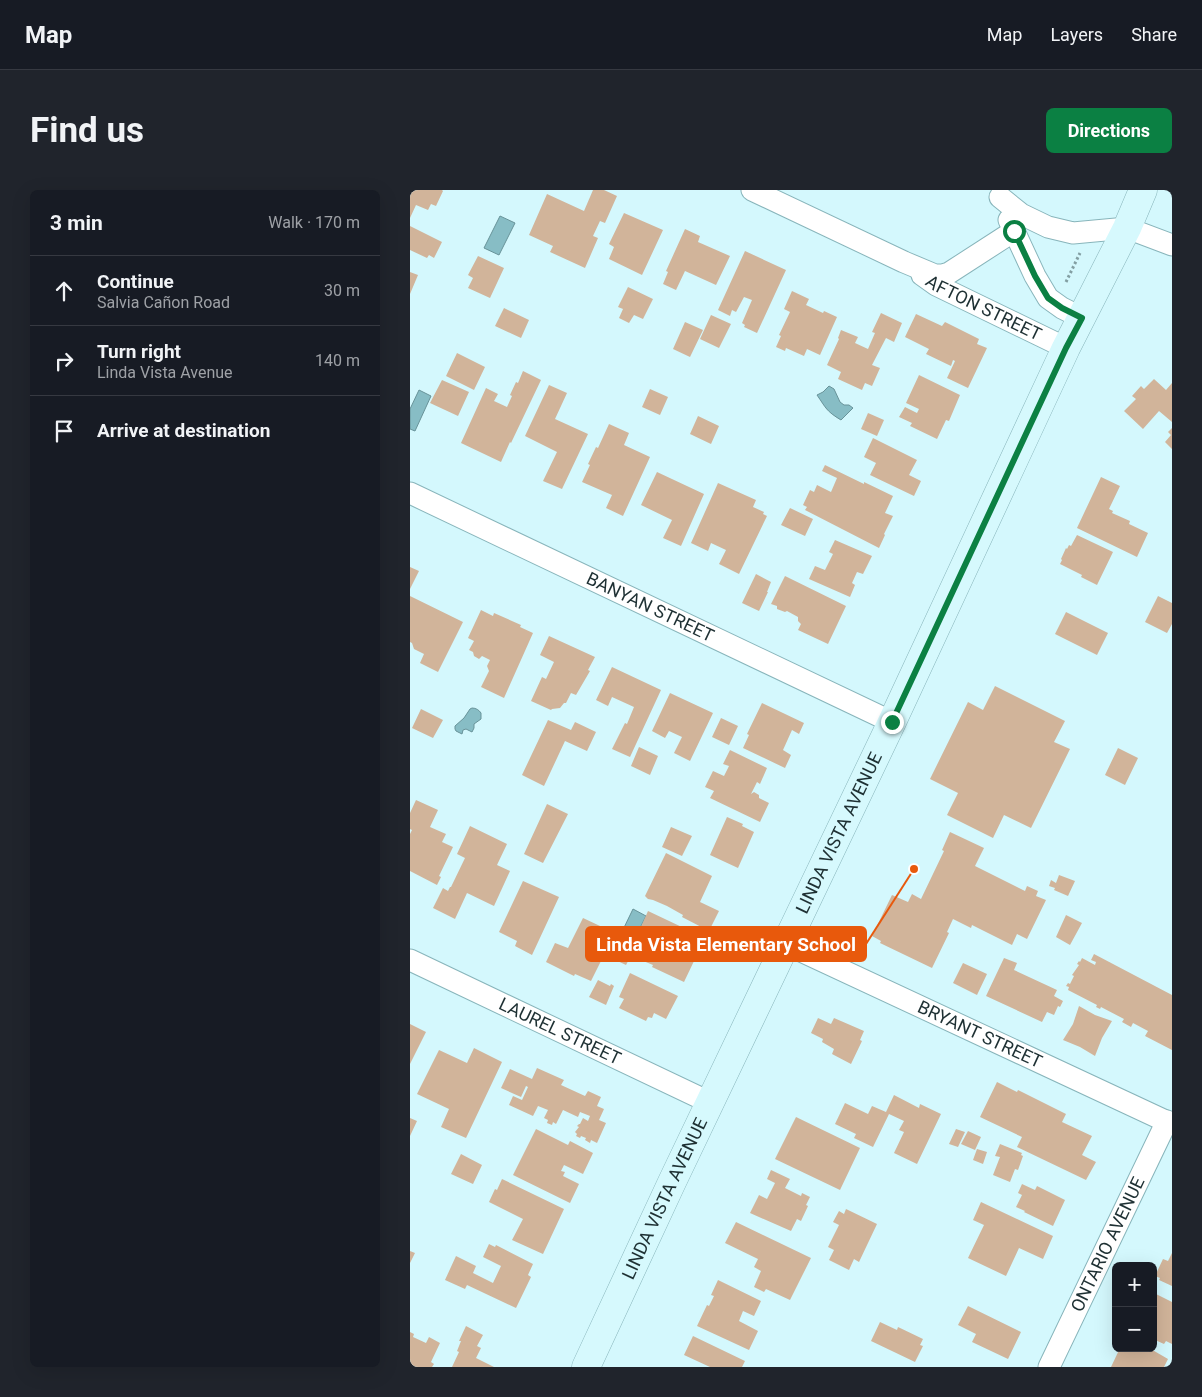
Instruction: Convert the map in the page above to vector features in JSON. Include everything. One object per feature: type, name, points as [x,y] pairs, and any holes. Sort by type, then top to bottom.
[{"type":"main road","name":"LINDA VISTA AVENUE","points":[[586,1367],[892,722],[1066,348],[1143,190]]},
{"type":"street","name":"AFTON STREET","points":[[752,190],[935,275],[949,273],[964,265],[1014,231]]},
{"type":"street","points":[[999,194],[1021,214],[1048,227],[1073,233],[1126,228],[1172,244]]},
{"type":"street","points":[[999,194],[1035,276],[1048,298],[1062,308],[1082,318]]},
{"type":"street","name":"AFTON STREET","points":[[904,262],[936,285],[1066,348]]},
{"type":"street","name":"BANYAN STREET","points":[[410,493],[892,722]]},
{"type":"street","name":"BRYANT STREET","points":[[786,944],[1169,1123]]},
{"type":"street","name":"LAUREL STREET","points":[[410,960],[711,1103]]},
{"type":"street","name":"ONTARIO AVENUE","points":[[1050,1367],[1169,1123]]},
{"type":"path","points":[[1066,282],[1081,250]]},
{"type":"water","points":[[500,216],[515,223],[499,255],[484,248]]},
{"type":"water","points":[[829,386],[834,389],[840,402],[853,408],[841,420],[829,412],[817,395]]},
{"type":"water","points":[[419,390],[431,396],[415,431],[410,429],[410,409]]},
{"type":"water","points":[[472,708],[481,713],[481,719],[474,724],[472,732],[466,729],[463,730],[462,734],[456,731],[455,726]]},
{"type":"water","points":[[633,909],[646,916],[638,932],[642,935],[637,947],[619,938]]},
{"type":"building","points":[[410,190],[443,191],[436,206],[431,204],[428,210],[416,205],[410,218]]},
{"type":"building","points":[[593,190],[604,190],[617,196],[605,223],[600,221],[593,236],[598,238],[585,268],[550,252],[553,246],[529,235],[547,194],[584,211]]},
{"type":"building","points":[[624,213],[663,230],[642,275],[609,259],[614,247],[609,244]]},
{"type":"building","points":[[410,226],[442,242],[434,258],[429,255],[427,258],[410,250]]},
{"type":"building","points":[[685,229],[700,236],[698,242],[730,256],[716,285],[685,271],[676,290],[663,284],[668,272],[666,271]]},
{"type":"building","points":[[745,251],[786,270],[757,333],[744,327],[745,325],[742,323],[752,300],[744,297],[736,312],[732,310],[730,316],[718,310]]},
{"type":"building","points":[[478,256],[504,268],[490,298],[468,288],[473,278],[468,275]]},
{"type":"building","points":[[410,272],[418,275],[410,294]]},
{"type":"building","points":[[628,287],[653,299],[643,319],[634,315],[629,323],[619,318],[623,309],[618,307]]},
{"type":"building","points":[[792,291],[809,299],[806,305],[837,317],[820,355],[807,349],[804,356],[786,348],[785,351],[776,347],[781,336],[779,335],[790,312],[784,309]]},
{"type":"building","points":[[504,308],[529,320],[521,338],[495,326]]},
{"type":"building","points":[[881,313],[902,323],[894,342],[886,338],[872,365],[880,368],[872,386],[865,383],[862,390],[838,379],[841,372],[827,365],[841,330],[858,337],[855,343],[868,349],[875,333],[872,332]]},
{"type":"building","points":[[916,314],[942,326],[945,322],[979,339],[977,344],[987,348],[968,388],[947,378],[955,361],[953,360],[951,366],[926,354],[929,349],[905,337]]},
{"type":"building","points":[[711,315],[731,324],[719,348],[700,339]]},
{"type":"building","points":[[685,322],[703,330],[690,357],[673,349]]},
{"type":"building","points":[[457,353],[485,367],[474,390],[446,376]]},
{"type":"building","points":[[523,371],[541,380],[501,462],[461,443],[486,388],[498,394],[494,401],[507,407],[512,396],[510,395]]},
{"type":"building","points":[[919,375],[960,395],[949,421],[946,420],[937,439],[910,426],[912,423],[899,417],[905,407],[917,413],[919,409],[906,403]]},
{"type":"building","points":[[1154,379],[1166,390],[1172,383],[1172,422],[1159,411],[1143,429],[1124,411],[1136,399],[1132,396],[1141,386],[1144,389]]},
{"type":"building","points":[[442,380],[469,392],[458,416],[430,403]]},
{"type":"building","points":[[549,385],[567,393],[555,419],[588,434],[562,489],[543,481],[557,452],[525,436]]},
{"type":"building","points":[[650,389],[668,397],[660,415],[642,407]]},
{"type":"building","points":[[868,413],[884,420],[877,436],[861,429]]},
{"type":"building","points":[[698,416],[719,426],[711,444],[690,434]]},
{"type":"building","points":[[609,424],[629,433],[624,445],[650,457],[623,516],[606,508],[612,495],[582,482],[590,465],[588,464]]},
{"type":"building","points":[[1172,428],[1172,449],[1165,442],[1171,435],[1168,432]]},
{"type":"building","points":[[873,438],[917,460],[909,475],[921,481],[914,496],[870,475],[876,463],[864,457]]},
{"type":"building","points":[[825,465],[893,496],[885,513],[893,516],[879,548],[805,510],[807,507],[803,505],[810,490],[814,492],[817,485],[831,492],[837,478],[822,471]]},
{"type":"building","points":[[657,472],[704,494],[681,546],[663,538],[672,520],[641,505]]},
{"type":"building","points":[[1101,477],[1120,486],[1109,509],[1113,511],[1112,513],[1130,521],[1129,524],[1148,533],[1137,557],[1077,528]]},
{"type":"building","points":[[718,483],[756,500],[753,507],[764,512],[763,514],[767,516],[739,574],[719,564],[726,550],[711,543],[708,551],[691,543]]},
{"type":"building","points":[[790,508],[813,519],[805,536],[781,525]]},
{"type":"building","points":[[1077,535],[1113,552],[1097,585],[1060,564],[1066,548],[1069,545],[1071,546]]},
{"type":"building","points":[[835,540],[872,556],[863,574],[857,572],[852,583],[855,585],[850,597],[809,579],[815,566],[825,570],[833,554],[829,552]]},
{"type":"building","points":[[410,567],[419,571],[410,589]]},
{"type":"building","points":[[756,574],[771,582],[759,611],[742,603]]},
{"type":"building","points":[[785,576],[846,606],[828,644],[798,630],[801,624],[798,621],[798,617],[787,611],[777,609],[777,606],[771,604]]},
{"type":"building","points":[[410,596],[463,622],[438,672],[420,663],[424,654],[414,649],[410,642]]},
{"type":"building","points":[[1158,596],[1172,603],[1172,624],[1167,633],[1145,622]]},
{"type":"building","points":[[481,610],[493,616],[494,613],[521,625],[520,627],[533,633],[504,698],[481,687],[489,671],[487,666],[490,660],[482,656],[479,659],[469,650],[474,641],[468,638]]},
{"type":"building","points":[[1066,612],[1108,633],[1097,655],[1055,634]]},
{"type":"building","points":[[549,636],[595,657],[588,670],[590,671],[576,695],[571,693],[566,703],[560,708],[551,710],[531,701],[542,677],[546,679],[554,662],[540,655]]},
{"type":"building","points":[[612,667],[661,690],[630,757],[612,749],[625,723],[627,724],[634,707],[612,697],[608,706],[596,700]]},
{"type":"building","points":[[995,686],[1065,721],[1054,742],[1070,749],[1031,828],[1004,815],[993,838],[947,815],[958,793],[930,779],[968,702],[983,710]]},
{"type":"building","points":[[670,693],[713,713],[690,761],[674,753],[682,737],[669,731],[665,738],[652,731]]},
{"type":"building","points":[[762,703],[804,723],[799,734],[792,730],[783,750],[791,755],[785,768],[743,748],[749,735],[747,734]]},
{"type":"building","points":[[421,709],[443,720],[433,738],[412,728]]},
{"type":"building","points":[[721,718],[738,726],[729,745],[712,737]]},
{"type":"building","points":[[548,720],[571,730],[575,722],[596,732],[587,751],[565,741],[544,786],[522,775]]},
{"type":"building","points":[[639,747],[658,756],[650,775],[631,766]]},
{"type":"building","points":[[1118,748],[1138,758],[1125,785],[1105,775]]},
{"type":"building","points":[[730,750],[767,768],[760,784],[757,782],[751,794],[754,792],[759,795],[759,798],[769,803],[760,822],[710,798],[714,791],[705,787],[713,771],[724,776],[729,766],[723,764]]},
{"type":"building","points":[[416,800],[438,810],[430,827],[446,834],[442,842],[453,847],[439,876],[441,877],[437,885],[410,871],[410,834],[412,830],[410,829],[410,813]]},
{"type":"building","points":[[547,804],[568,814],[543,863],[524,854]]},
{"type":"building","points":[[727,817],[743,824],[742,826],[754,832],[738,868],[710,855]]},
{"type":"building","points":[[470,826],[507,844],[497,865],[510,871],[494,906],[467,893],[455,919],[433,908],[443,888],[448,891],[451,887],[465,858],[457,854]]},
{"type":"building","points":[[671,827],[692,836],[682,856],[662,847]]},
{"type":"building","points":[[950,832],[984,848],[975,866],[1025,891],[1027,886],[1038,891],[1036,896],[1046,900],[1027,939],[1017,934],[1012,945],[972,925],[971,928],[953,919],[947,932],[949,933],[932,968],[880,943],[881,941],[872,936],[892,895],[908,902],[912,894],[921,899],[944,851],[942,850]]},
{"type":"building","points":[[666,853],[712,876],[700,902],[719,911],[709,931],[682,917],[683,915],[667,906],[645,896]]},
{"type":"building","points":[[1059,875],[1075,881],[1068,896],[1049,886],[1051,880],[1056,883]]},
{"type":"building","points":[[523,881],[559,897],[532,955],[515,946],[517,941],[499,932]]},
{"type":"building","points":[[648,911],[705,938],[684,982],[636,958],[649,931],[641,927]]},
{"type":"building","points":[[1066,915],[1082,923],[1070,945],[1056,937]]},
{"type":"building","points":[[583,918],[615,933],[591,981],[575,974],[574,976],[546,962],[555,943],[568,948]]},
{"type":"building","points":[[617,939],[635,948],[626,965],[609,957]]},
{"type":"building","points":[[1094,954],[1172,995],[1172,1050],[1145,1036],[1148,1031],[1133,1023],[1131,1027],[1122,1022],[1124,1019],[1101,1007],[1100,1009],[1096,1007],[1097,1005],[1068,990],[1069,987],[1066,986],[1068,983],[1070,984],[1079,961],[1082,958],[1095,965],[1096,962],[1091,960]]},
{"type":"building","points":[[1004,958],[1017,963],[1014,970],[1057,990],[1054,996],[1063,1001],[1060,1007],[1058,1006],[1054,1015],[1047,1012],[1042,1022],[986,996]]},
{"type":"building","points":[[963,963],[987,974],[977,995],[953,983]]},
{"type":"building","points":[[630,973],[678,996],[666,1019],[654,1013],[652,1018],[648,1017],[646,1021],[619,1008],[624,999],[619,997]]},
{"type":"building","points":[[598,980],[614,986],[606,1005],[589,997]]},
{"type":"building","points":[[1079,1006],[1095,1015],[1112,1021],[1102,1038],[1095,1056],[1063,1040],[1073,1024]]},
{"type":"building","points":[[818,1018],[831,1024],[834,1018],[864,1031],[860,1040],[862,1041],[851,1064],[832,1054],[834,1049],[822,1042],[823,1039],[811,1033]]},
{"type":"building","points":[[410,1024],[426,1032],[410,1064]]},
{"type":"building","points":[[474,1048],[502,1062],[466,1138],[441,1127],[449,1109],[417,1094],[439,1050],[467,1063]]},
{"type":"building","points":[[537,1068],[564,1080],[561,1085],[585,1096],[588,1091],[601,1097],[597,1106],[604,1109],[599,1120],[606,1123],[597,1143],[591,1140],[590,1143],[585,1140],[586,1138],[576,1136],[575,1132],[579,1127],[577,1126],[583,1118],[588,1121],[590,1116],[580,1112],[578,1117],[563,1110],[556,1124],[553,1122],[552,1125],[547,1123],[548,1120],[544,1118],[548,1110],[538,1106],[533,1116],[509,1105],[513,1096],[522,1100],[528,1087],[526,1086],[521,1097],[501,1088],[510,1069],[532,1079]]},
{"type":"building","points":[[997,1082],[1017,1092],[1018,1090],[1066,1114],[1062,1122],[1092,1136],[1082,1155],[1096,1162],[1086,1180],[1017,1147],[1022,1137],[980,1117]]},
{"type":"building","points":[[894,1095],[919,1108],[920,1104],[941,1114],[917,1164],[894,1153],[904,1132],[899,1130],[904,1121],[889,1114],[873,1147],[854,1138],[856,1134],[835,1124],[845,1103],[868,1114],[872,1106],[886,1112]]},
{"type":"building","points":[[796,1117],[860,1148],[840,1190],[775,1159]]},
{"type":"building","points":[[410,1118],[417,1121],[410,1136]]},
{"type":"building","points":[[536,1129],[568,1145],[570,1141],[593,1153],[583,1174],[564,1165],[561,1171],[565,1172],[563,1176],[579,1184],[570,1203],[513,1175]]},
{"type":"building","points":[[956,1129],[965,1132],[958,1147],[949,1144]]},
{"type":"building","points":[[968,1131],[981,1137],[975,1150],[961,1144]]},
{"type":"building","points":[[1000,1144],[1022,1153],[1021,1155],[1023,1156],[1018,1170],[1015,1169],[1010,1182],[993,1175],[1000,1157],[995,1156]]},
{"type":"building","points":[[977,1149],[987,1152],[983,1164],[973,1160]]},
{"type":"building","points":[[461,1154],[482,1165],[473,1184],[451,1174]]},
{"type":"building","points":[[771,1170],[790,1179],[785,1188],[801,1196],[802,1193],[810,1197],[801,1221],[797,1219],[791,1231],[750,1213],[759,1195],[767,1199],[775,1183],[767,1179]]},
{"type":"building","points":[[502,1179],[564,1209],[543,1254],[512,1240],[523,1219],[489,1202]]},
{"type":"building","points":[[1022,1184],[1035,1190],[1037,1186],[1065,1200],[1053,1226],[1016,1207],[1022,1195],[1018,1193]]},
{"type":"building","points":[[981,1202],[1053,1236],[1043,1259],[1019,1248],[1006,1276],[968,1258],[984,1225],[973,1220]]},
{"type":"building","points":[[846,1209],[877,1224],[859,1262],[854,1259],[849,1270],[829,1260],[834,1250],[828,1247],[839,1225],[833,1222],[839,1211],[844,1214]]},
{"type":"building","points":[[736,1222],[811,1258],[790,1300],[766,1289],[764,1292],[754,1287],[761,1271],[754,1267],[758,1259],[725,1243]]},
{"type":"building","points":[[489,1244],[495,1247],[496,1245],[533,1264],[528,1275],[531,1277],[516,1308],[467,1285],[465,1289],[445,1280],[456,1256],[476,1266],[473,1273],[493,1283],[501,1266],[483,1257]]},
{"type":"building","points":[[410,1251],[415,1253],[410,1263]]},
{"type":"building","points":[[1172,1253],[1172,1286],[1159,1280],[1160,1278],[1157,1277],[1157,1272],[1163,1259],[1168,1261]]},
{"type":"building","points":[[718,1280],[761,1301],[754,1316],[743,1311],[739,1321],[758,1331],[749,1350],[697,1326],[707,1305],[709,1306],[714,1296],[711,1295]]},
{"type":"building","points":[[1157,1294],[1172,1302],[1172,1344],[1166,1341],[1164,1344],[1157,1341]]},
{"type":"building","points":[[968,1306],[1021,1332],[1008,1359],[972,1342],[976,1334],[958,1325]]},
{"type":"building","points":[[880,1322],[897,1330],[898,1327],[923,1339],[920,1345],[923,1346],[915,1362],[871,1341]]},
{"type":"building","points":[[466,1326],[483,1335],[477,1346],[481,1348],[476,1358],[494,1367],[452,1367],[459,1352],[457,1351],[461,1341],[459,1341]]},
{"type":"building","points":[[410,1332],[414,1334],[413,1337],[426,1343],[429,1337],[440,1343],[431,1362],[434,1364],[432,1367],[410,1367]]},
{"type":"building","points":[[693,1336],[745,1361],[742,1367],[710,1367],[684,1355]]},
{"type":"building","points":[[1118,1352],[1156,1352],[1168,1359],[1164,1367],[1111,1367]]},
{"type":"place","name":"Linda Vista Elementary School","points":[[914,869]]},
{"type":"route","points":[[892,722],[1066,348],[1082,318],[1055,304],[1048,298],[1035,276],[1014,231]]}]
